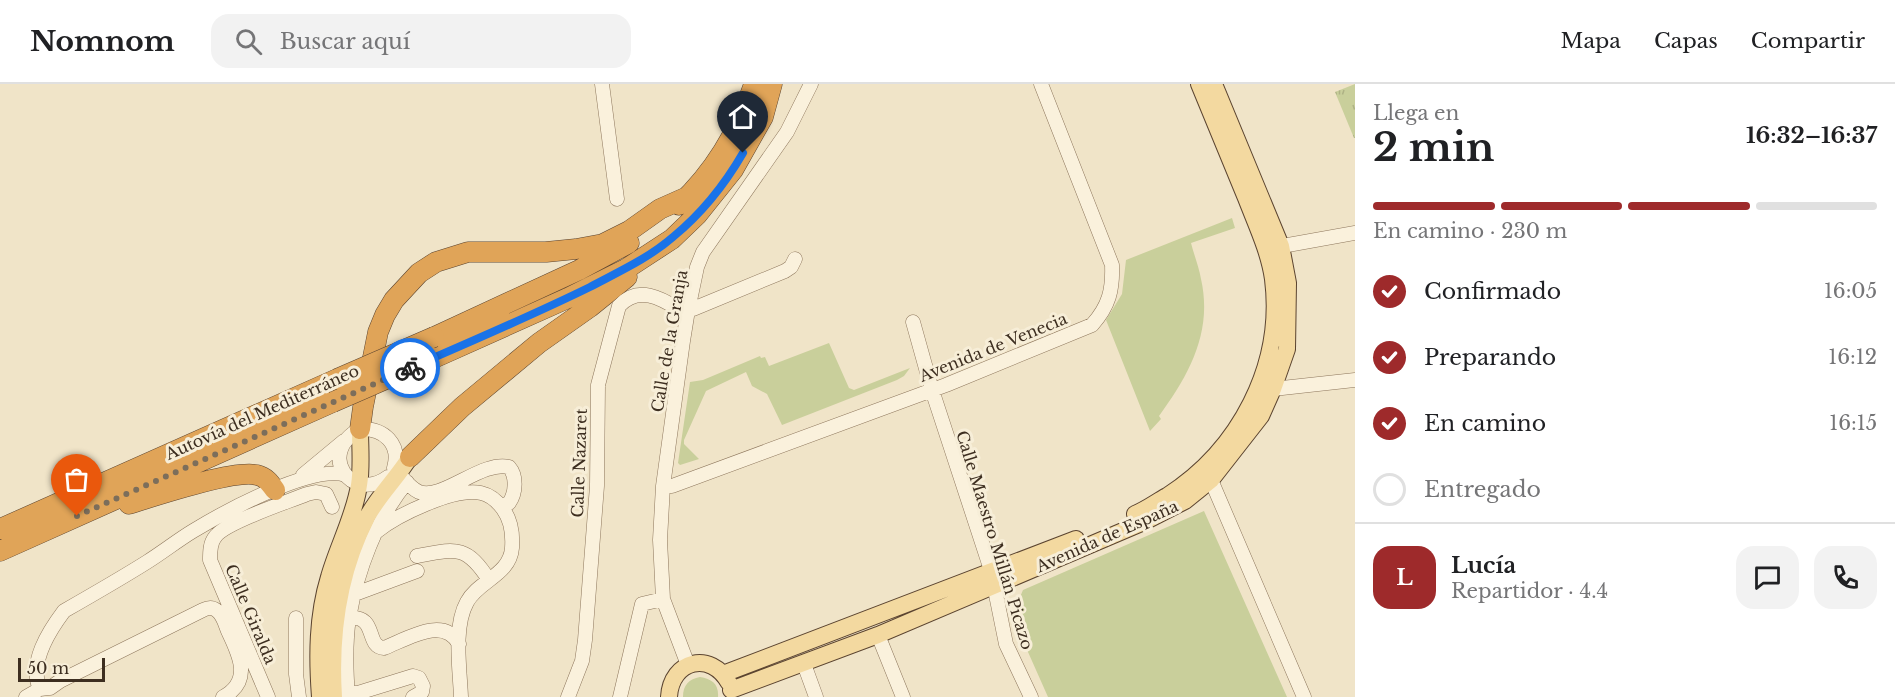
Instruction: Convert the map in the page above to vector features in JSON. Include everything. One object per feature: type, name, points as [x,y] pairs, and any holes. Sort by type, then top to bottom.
[{"type":"highway","name":"Autovía del Mediterráneo","points":[[0,529],[434,337],[605,257],[660,222],[687,197],[726,148],[744,114],[754,84]]},
{"type":"highway","name":"Autovía del Mediterráneo","points":[[0,551],[568,298],[626,268],[672,239],[697,215],[733,170],[763,117],[772,84]]},
{"type":"highway","points":[[353,435],[363,407],[378,332],[394,300],[418,273],[436,262],[468,252],[546,252],[603,243],[628,231],[660,209],[687,197]]},
{"type":"highway","points":[[398,476],[462,407],[539,343],[590,307],[672,239]]},
{"type":"highway","points":[[77,516],[240,474],[259,476],[269,481],[275,490]]},
{"type":"main road","name":"Avenida de España","points":[[723,674],[1144,522],[1185,501],[1261,416],[1287,349],[1288,283],[1199,84]]},
{"type":"main road","name":"Avenida de España","points":[[1206,475],[1246,415],[1267,365],[1274,310],[1273,247],[1214,84]]},
{"type":"main road","points":[[320,697],[318,668],[321,613],[328,580],[357,495],[353,479],[353,435]]},
{"type":"main road","points":[[343,694],[332,654],[338,601],[345,572],[359,534],[382,506],[398,476]]},
{"type":"main road","name":"Avenida de España","points":[[731,694],[878,635],[992,577]]},
{"type":"main road","points":[[669,697],[669,687],[679,670],[697,663],[707,663],[716,667],[728,681],[731,694]]},
{"type":"street","points":[[602,84],[617,199]]},
{"type":"street","name":"Calle de la Granja","points":[[688,665],[663,599],[660,540],[663,486],[687,310],[703,252],[787,132],[811,84]]},
{"type":"street","name":"Avenida de Venecia","points":[[663,486],[672,486],[932,390],[1092,325],[1103,313],[1108,298],[1113,281],[1112,265],[1041,84]]},
{"type":"street","points":[[1273,247],[1355,233]]},
{"type":"street","points":[[687,310],[786,271],[795,259]]},
{"type":"street","name":"Calle Nazaret","points":[[568,697],[582,661],[585,640],[597,486],[598,386],[616,313],[624,300],[639,294],[653,296],[680,310],[687,310]]},
{"type":"street","name":"Calle Maestro Millán Picazo","points":[[913,322],[932,390],[992,577],[1006,644],[1031,697]]},
{"type":"street","points":[[1273,389],[1355,380]]},
{"type":"street","points":[[62,697],[45,689],[36,680],[36,668],[39,656],[55,623],[64,611],[225,512],[294,481],[353,435],[378,431],[385,435],[392,442],[398,476],[418,501],[430,504]]},
{"type":"street","points":[[398,476],[421,493],[443,488],[488,469],[508,467],[512,471],[514,492],[509,503],[501,506]]},
{"type":"street","points":[[294,481],[331,472],[375,484],[398,476]]},
{"type":"street","points":[[1206,475],[1304,697]]},
{"type":"street","name":"Calle Giralda","points":[[268,697],[210,560],[212,543],[219,533],[237,523],[307,494],[316,492],[326,494],[332,507]]},
{"type":"street","points":[[376,532],[395,518],[453,495],[470,492],[482,493],[491,497],[501,506],[511,524],[512,550],[509,560],[502,569],[475,590],[466,604],[461,620],[459,644],[462,697]]},
{"type":"street","points":[[382,506],[376,532],[363,562],[349,618],[343,694],[358,693],[413,676],[421,680],[423,686],[422,692],[413,697]]},
{"type":"street","points":[[417,556],[453,550],[467,555],[481,567],[489,580]]},
{"type":"street","points":[[355,594],[417,571]]},
{"type":"street","points":[[621,697],[642,604],[663,599]]},
{"type":"street","points":[[26,697],[207,608],[220,613],[242,666],[242,673],[235,687],[224,697]]},
{"type":"street","points":[[349,618],[356,617],[366,622],[379,648],[434,628],[452,633],[459,644]]},
{"type":"street","name":"Calle Giralda","points":[[296,618],[296,674],[299,697]]},
{"type":"street","points":[[878,635],[903,697]]},
{"type":"street","points":[[804,664],[816,697]]},
{"type":"street","points":[[235,687],[246,688],[262,682]]},
{"type":"green space","points":[[1355,84],[1355,138],[1354,138],[1335,92]]},
{"type":"green space","points":[[1232,218],[1235,228],[1191,243],[1204,298],[1201,335],[1189,369],[1159,416],[1161,419],[1150,431],[1106,320],[1122,294],[1126,260]]},
{"type":"green space","points":[[829,343],[849,388],[854,390],[910,368],[904,376],[897,380],[782,425],[767,394],[752,386],[746,372],[706,391],[684,440],[684,444],[699,459],[680,465],[678,463],[690,382],[703,380],[760,356],[765,357],[769,366]]},
{"type":"green space","points":[[1204,511],[1287,697],[1048,697],[1012,616],[1023,590]]},
{"type":"green space","points":[[700,677],[714,683],[718,697],[683,697],[687,683]]},
{"type":"way so far","points":[[77,516],[410,368]]},
{"type":"route","points":[[410,368],[568,298],[626,268],[672,239],[697,215],[733,170],[743,153]]}]
